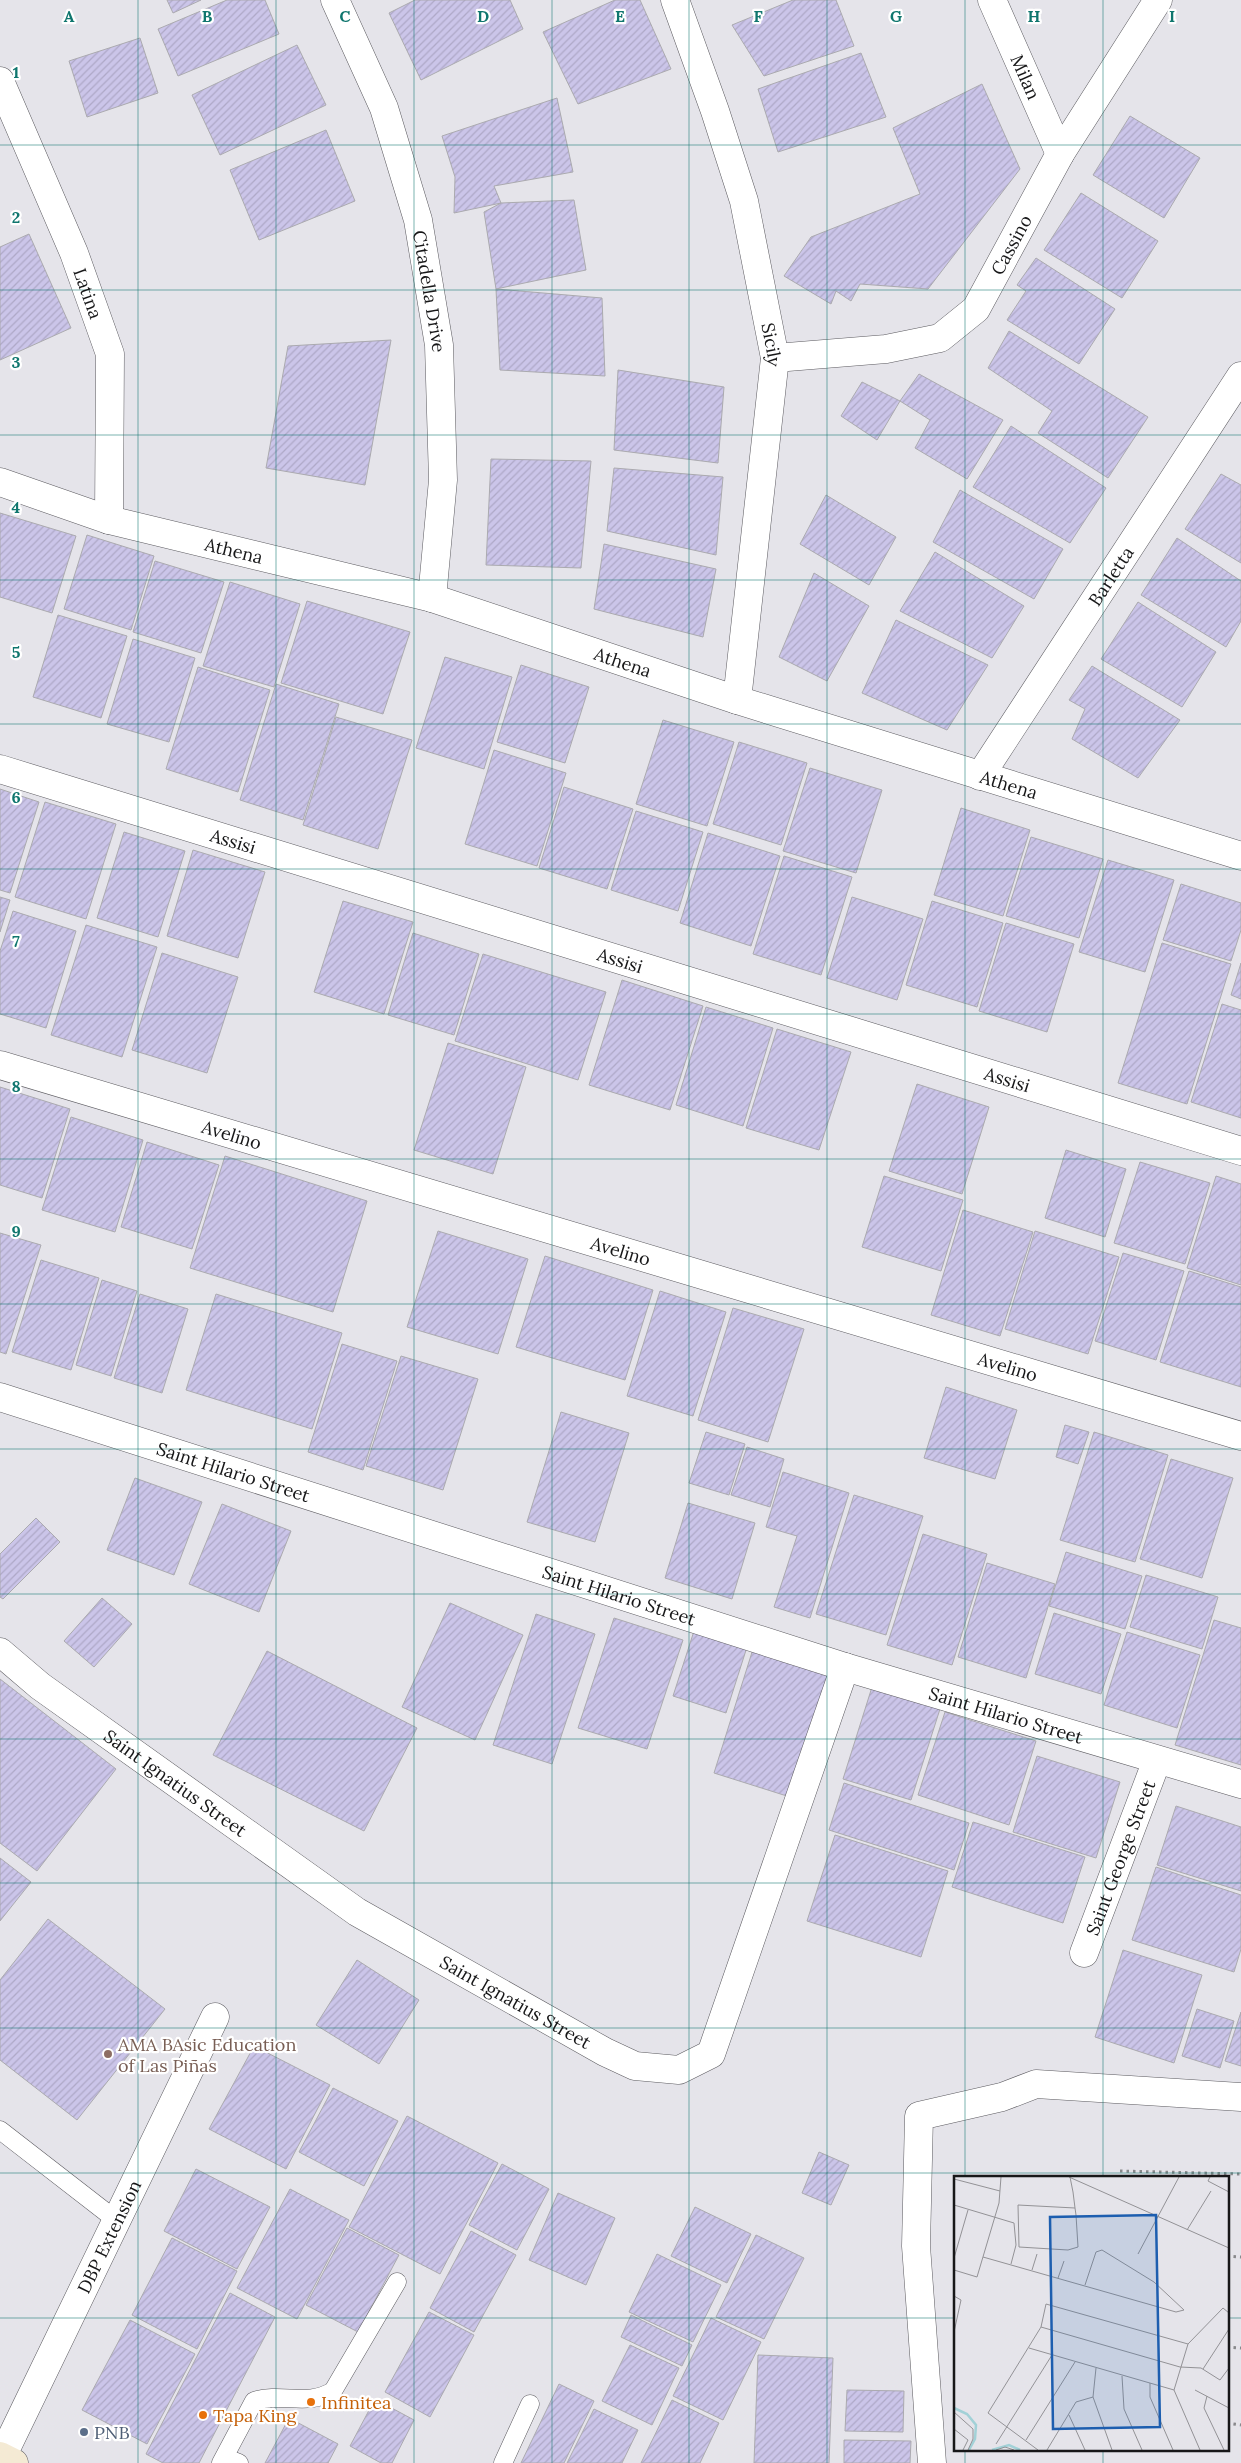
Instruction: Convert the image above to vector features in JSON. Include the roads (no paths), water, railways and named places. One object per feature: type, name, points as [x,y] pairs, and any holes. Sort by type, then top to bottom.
[{"type":"street","name":"Citadella Drive","points":[[335,0],[384,108],[390,127],[418,220],[439,345],[442,480],[432,598]]},
{"type":"street","name":"Sicily","points":[[675,0],[744,200],[775,358],[737,700]]},
{"type":"street","name":"Milan","points":[[992,0],[1060,154]]},
{"type":"street","name":"Cassino","points":[[775,358],[886,349],[940,338],[976,309],[1060,154],[1158,0]]},
{"type":"street","name":"Latina","points":[[0,81],[74,253],[110,354],[109,520]]},
{"type":"street","name":"Barletta","points":[[980,776],[1241,376]]},
{"type":"street","name":"Athena","points":[[0,482],[109,520],[432,598],[737,700],[1241,856]]},
{"type":"street","name":"Assisi","points":[[0,769],[1241,1151]]},
{"type":"street","name":"Avelino","points":[[0,1065],[1241,1436]]},
{"type":"street","name":"Saint Hilario Street","points":[[0,1397],[845,1667],[1241,1784]]},
{"type":"street","name":"Saint Ignatius Street","points":[[0,1652],[40,1686],[358,1912],[605,2052],[635,2066],[679,2070],[710,2054],[845,1667]]},
{"type":"street","name":"Saint George Street","points":[[1084,1953],[1157,1760]]},
{"type":"street","name":"DBP Extension","points":[[4,2459],[116,2220],[215,2017]]},
{"type":"street","points":[[932,2463],[916,2246],[919,2116],[1002,2097],[1036,2084],[1241,2097]]},
{"type":"lane","points":[[0,2130],[116,2220]]},
{"type":"lane","points":[[228,2461],[254,2401],[265,2397],[320,2399],[333,2392],[397,2282]]},
{"type":"lane","points":[[503,2463],[530,2404]]},
{"type":"place","name":"AMA BAsic Education of Las Piñas","points":[[108,2054]]},
{"type":"place","name":"Infinitea","points":[[311,2402]]},
{"type":"place","name":"Tapa King","points":[[203,2415]]},
{"type":"place","name":"PNB","points":[[84,2432]]}]
